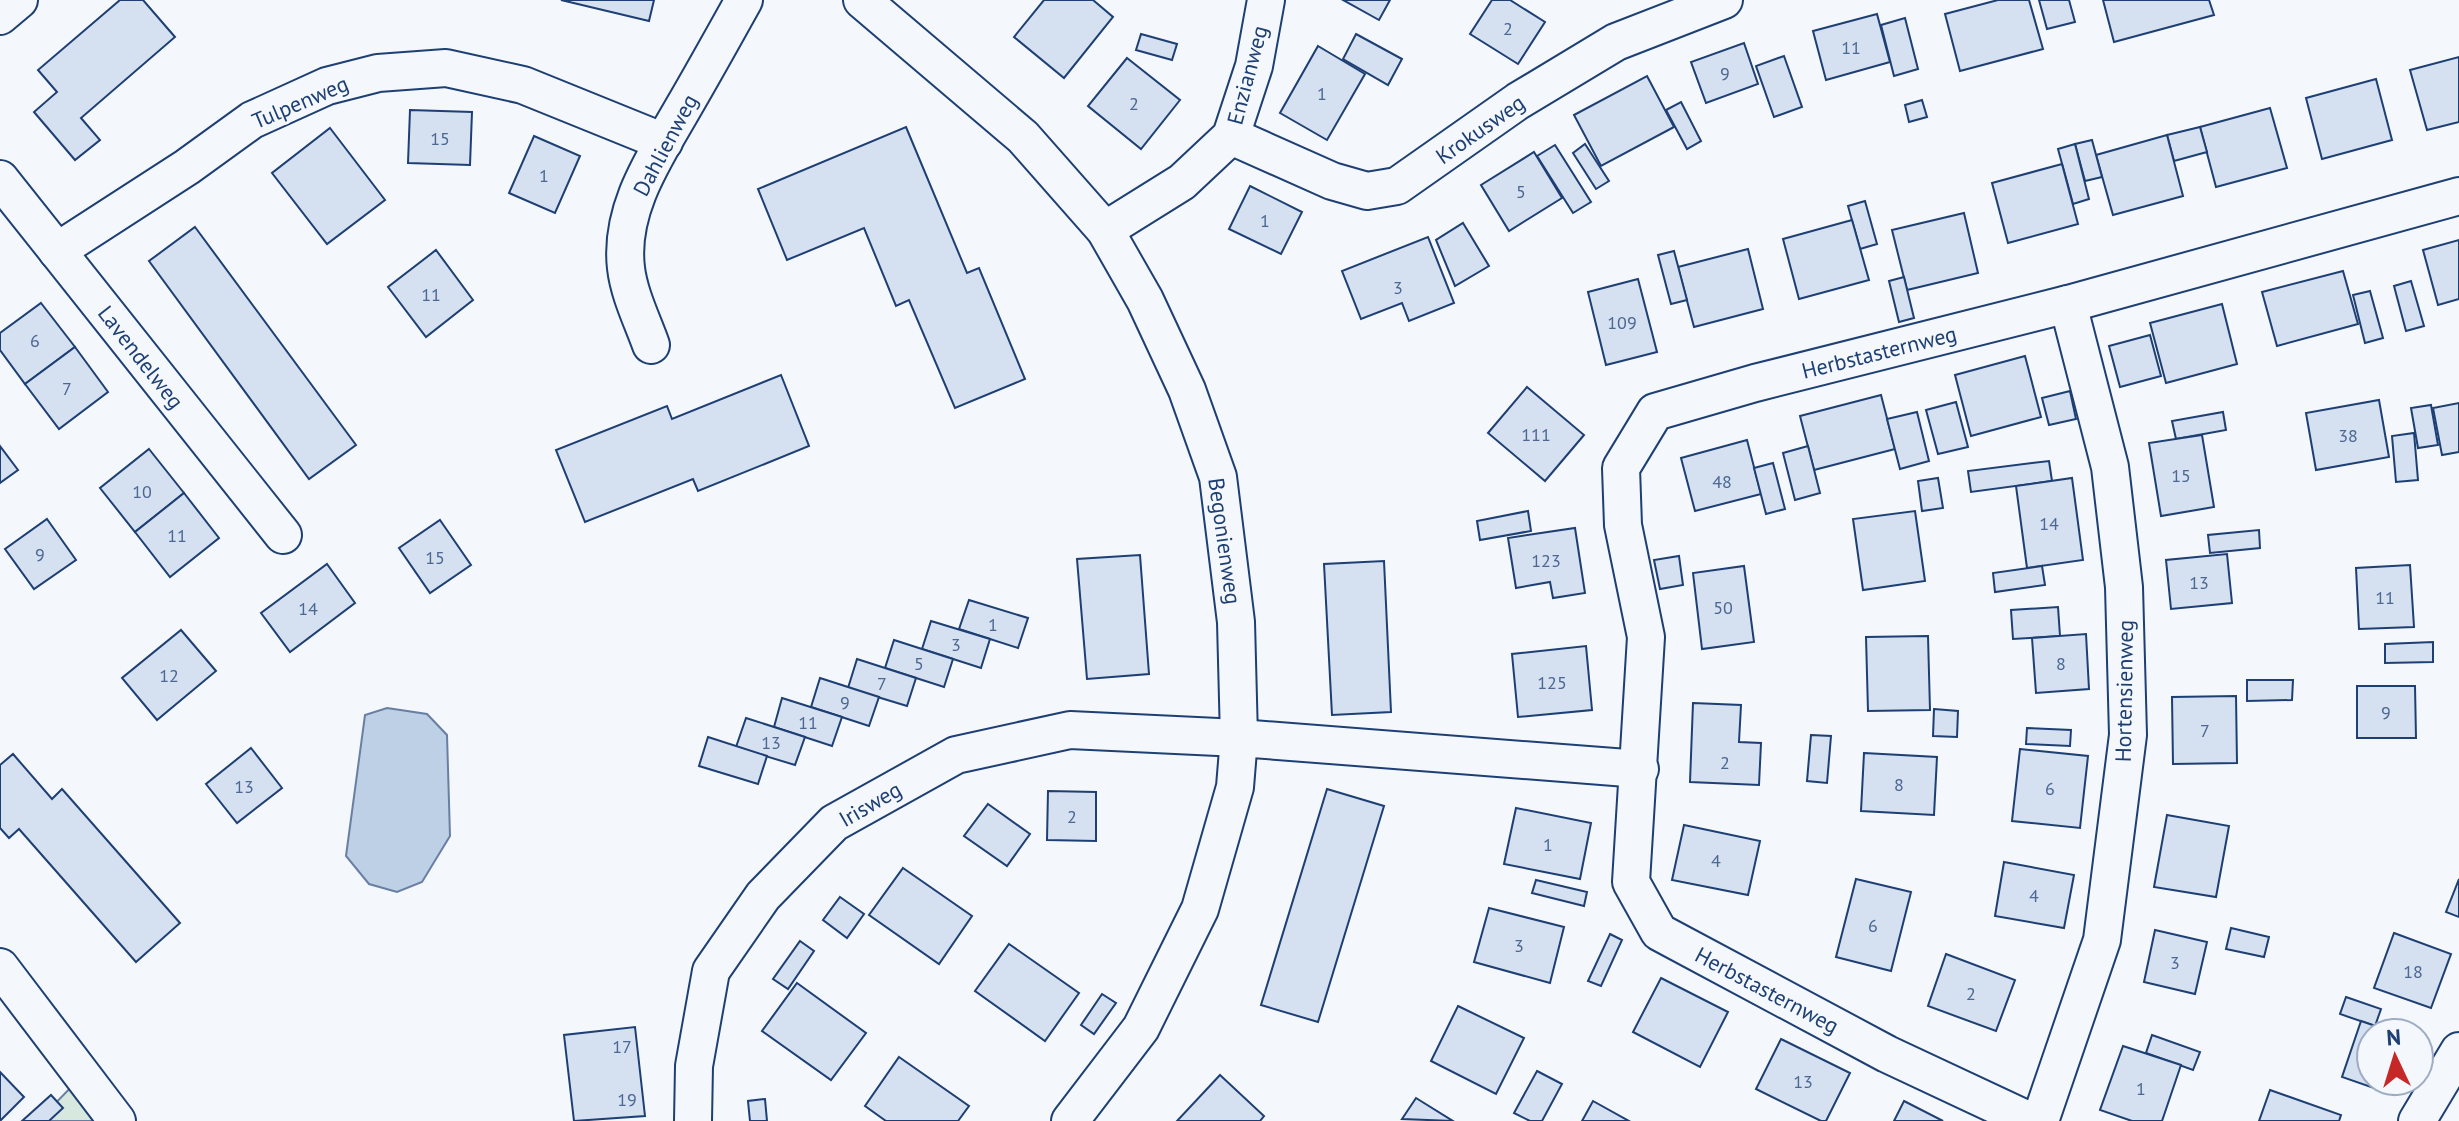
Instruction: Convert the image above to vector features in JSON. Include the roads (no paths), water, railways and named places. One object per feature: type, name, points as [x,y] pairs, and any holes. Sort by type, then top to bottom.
[{"type":"street","points":[[0,16],[19,0]]},
{"type":"street","name":"Dahlienweg","points":[[651,345],[626,267],[626,242],[641,180],[744,0]]},
{"type":"street","name":"Begonienweg","points":[[862,0],[1023,137],[1105,230],[1145,300],[1187,390],[1218,477],[1236,622],[1239,738],[1235,787],[1200,909],[1141,1028],[1070,1121]]},
{"type":"street","name":"Enzianweg","points":[[1105,230],[1182,182],[1231,136],[1254,66],[1266,0]]},
{"type":"street","name":"Krokusweg","points":[[1231,136],[1332,181],[1367,191],[1397,186],[1518,101],[1616,42],[1724,0]]},
{"type":"street","name":"Tulpenweg","points":[[57,251],[187,167],[252,120],[327,86],[378,73],[446,68],[523,85],[664,142]]},
{"type":"street","name":"Lavendelweg","points":[[0,179],[283,535]]},
{"type":"street","name":"Herbstasternweg","points":[[2030,1121],[1887,1054],[1659,932],[1631,882],[1646,637],[1623,525],[1621,468],[1655,412],[1755,383],[2068,304],[2459,196]]},
{"type":"street","name":"Hortensienweg","points":[[2040,1121],[2102,940],[2128,735],[2124,587],[2110,467],[2068,304]]},
{"type":"street","name":"Irisweg","points":[[693,1121],[694,1066],[711,971],[763,896],[834,823],[956,755],[1070,730],[1239,738]]},
{"type":"street","points":[[1239,738],[1640,769]]},
{"type":"street","points":[[0,967],[117,1121]]},
{"type":"street","points":[[2417,1121],[2459,1051]]},
{"type":"water","points":[[387,708],[427,714],[447,735],[450,836],[422,882],[397,892],[369,884],[346,856],[365,715]]}]
